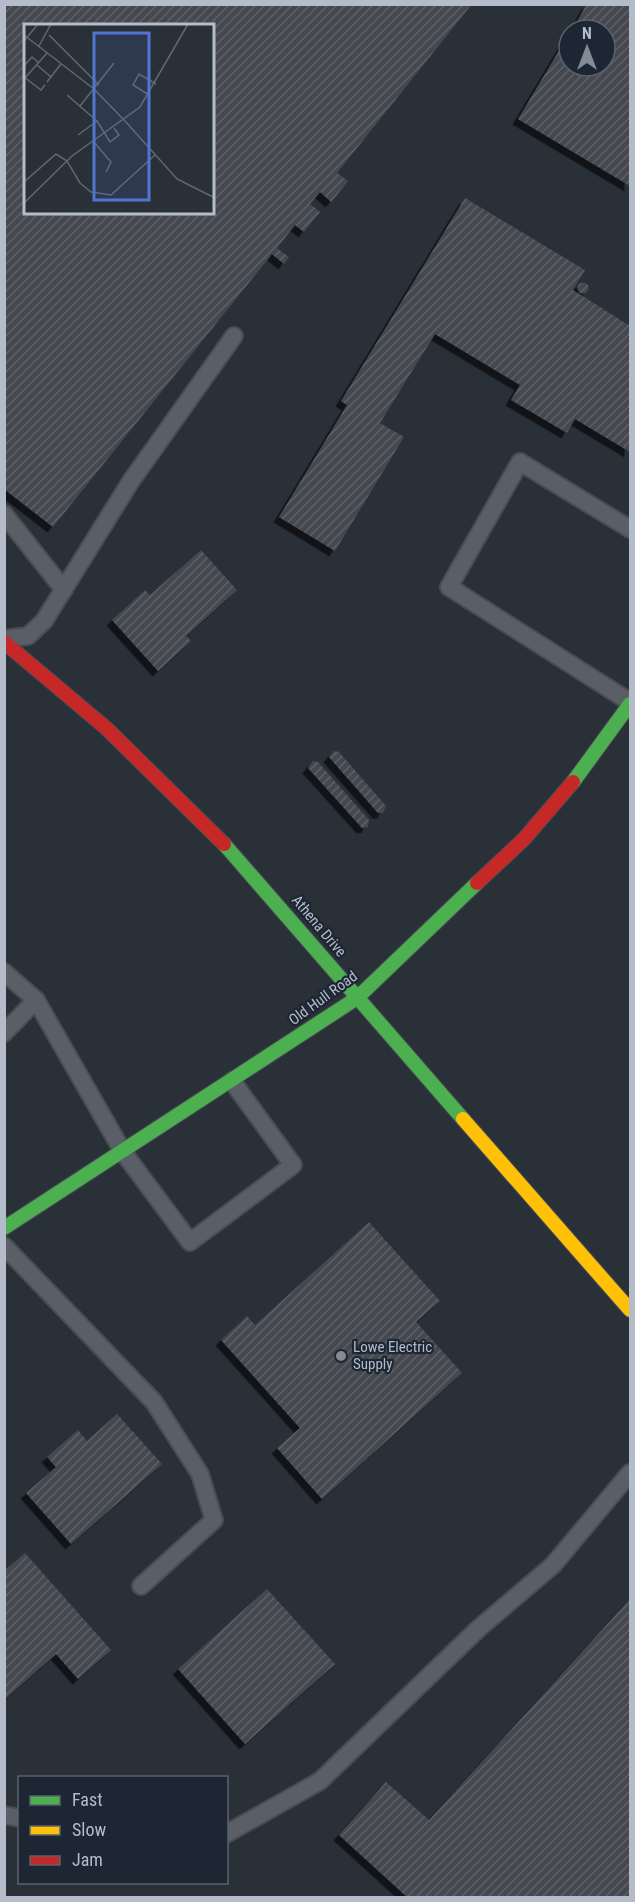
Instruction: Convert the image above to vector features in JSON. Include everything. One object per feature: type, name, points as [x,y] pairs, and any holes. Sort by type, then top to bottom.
[{"type":"main road","name":"Athena Drive","points":[[4,640],[106,728],[242,861],[357,998],[630,1311]]},
{"type":"main road","name":"Old Hull Road","points":[[4,1228],[357,998],[524,838],[589,763],[630,703]]},
{"type":"lane","points":[[4,640],[28,636],[44,621],[131,481],[234,336]]},
{"type":"lane","points":[[630,529],[520,462],[448,586],[630,703]]},
{"type":"lane","points":[[4,514],[64,590]]},
{"type":"lane","points":[[4,972],[36,1000],[123,1152],[190,1242],[293,1165],[232,1081]]},
{"type":"lane","points":[[4,1033],[36,1000]]},
{"type":"lane","points":[[4,1246],[153,1402],[200,1474],[214,1520],[141,1586]]},
{"type":"lane","points":[[228,1833],[320,1781],[478,1629],[553,1565],[630,1473]]},
{"type":"building","points":[[4,4],[472,4],[337,173],[348,181],[333,200],[331,202],[320,192],[310,204],[320,212],[304,232],[295,225],[277,248],[289,257],[284,264],[272,254],[53,527],[4,489]]},
{"type":"building","points":[[587,4],[630,4],[630,186],[518,119],[557,54],[557,78],[617,78],[617,18],[579,18]]},
{"type":"building","points":[[465,198],[585,270],[573,290],[630,326],[630,452],[575,419],[567,433],[511,400],[520,385],[435,334],[380,423],[404,437],[335,551],[279,517],[347,405],[341,401]]},
{"type":"building","points":[[583,283],[587,284],[587,292],[583,293],[579,292],[578,288],[579,284]]},
{"type":"building","points":[[201,550],[237,590],[186,636],[191,641],[158,671],[112,620],[145,590],[150,595]]},
{"type":"building","points":[[334,751],[339,752],[386,806],[383,813],[378,813],[329,757]]},
{"type":"building","points":[[313,761],[318,762],[369,820],[368,827],[362,828],[308,768]]},
{"type":"building","name":"Lowe Electric Supply","points":[[369,1222],[440,1301],[416,1322],[462,1373],[322,1499],[277,1448],[300,1428],[221,1340],[247,1316],[255,1325]]},
{"type":"building","points":[[117,1414],[162,1464],[71,1544],[26,1493],[56,1467],[47,1457],[78,1430],[87,1441]]},
{"type":"building","points":[[25,1553],[111,1650],[78,1679],[56,1654],[4,1700],[4,1571]]},
{"type":"building","points":[[267,1589],[335,1664],[245,1744],[178,1669]]},
{"type":"building","points":[[630,1599],[630,1898],[408,1898],[339,1835],[386,1782],[429,1820]]},
{"type":"traffic: fast","points":[[573,782],[630,704]]},
{"type":"traffic: fast","points":[[224,844],[463,1119]]},
{"type":"traffic: fast","points":[[4,1228],[357,998],[477,883]]},
{"type":"traffic: slow","points":[[463,1119],[630,1310]]},
{"type":"traffic: jam","points":[[4,642],[106,728],[224,844]]},
{"type":"traffic: jam","points":[[477,883],[524,839],[573,782]]},
{"type":"place","name":"Lowe Electric Supply","points":[[341,1356]]}]
